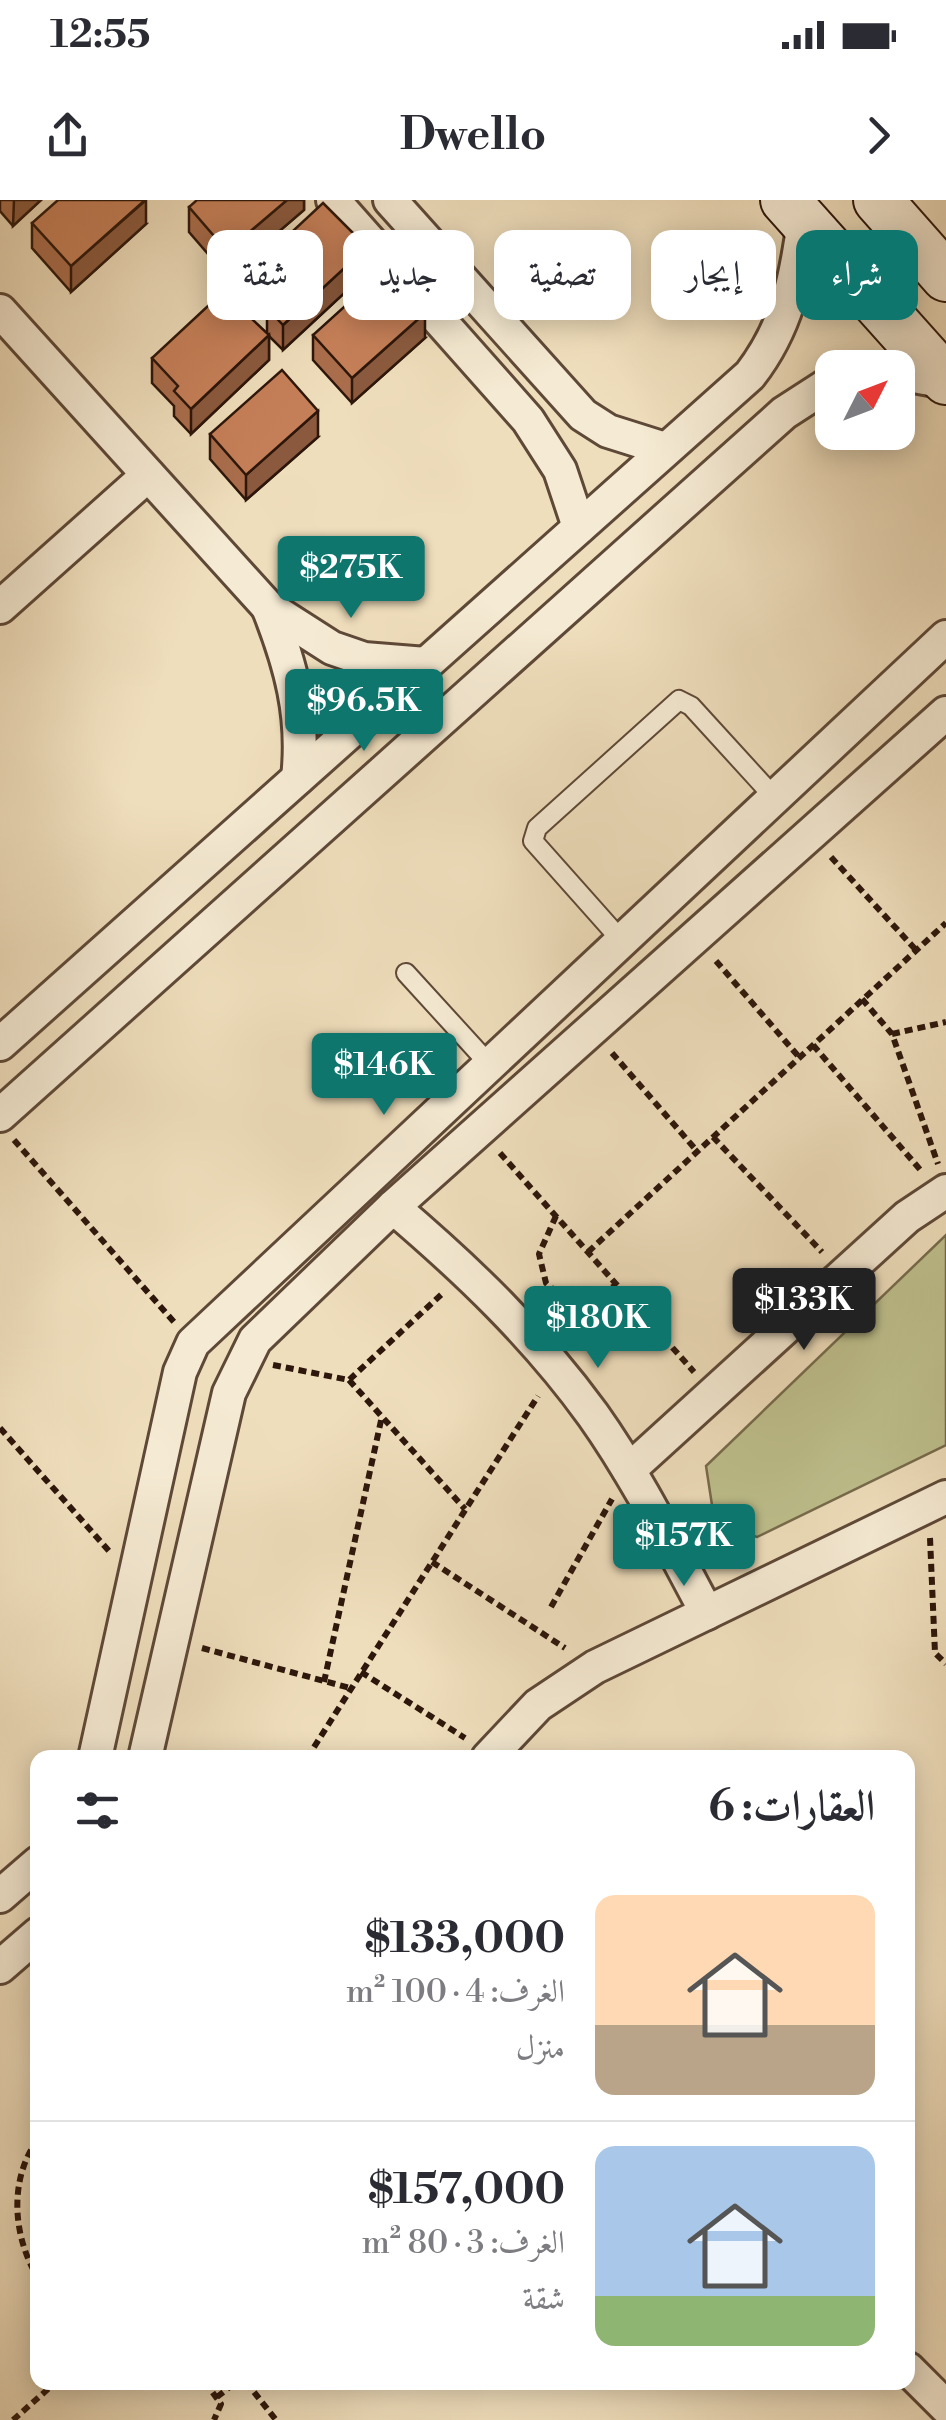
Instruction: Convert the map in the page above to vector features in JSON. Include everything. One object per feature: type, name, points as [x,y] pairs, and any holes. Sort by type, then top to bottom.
[{"type":"street","points":[[333,200],[528,420],[560,470],[579,527]]},
{"type":"street","points":[[390,200],[584,414],[608,432],[665,449]]},
{"type":"street","points":[[878,200],[946,277]]},
{"type":"street","points":[[0,1044],[750,374],[768,352],[792,298],[794,211]]},
{"type":"street","points":[[794,211],[946,381]]},
{"type":"street","points":[[0,311],[268,607],[332,648],[364,658],[426,664]]},
{"type":"street","points":[[915,376],[946,381]]},
{"type":"street","points":[[6,1126],[358,794],[784,413],[815,393]]},
{"type":"street","points":[[0,607],[148,475]]},
{"type":"street","points":[[268,607],[293,676],[300,710],[298,778]]},
{"type":"street","points":[[97,1750],[180,1372],[193,1344],[946,637]]},
{"type":"street","points":[[147,1750],[229,1394],[243,1358],[255,1340],[392,1207],[946,712]]},
{"type":"street","points":[[323,756],[358,794]]},
{"type":"street","points":[[629,1470],[942,1184]]},
{"type":"street","points":[[340,1202],[368,1231]]},
{"type":"street","points":[[392,1207],[467,1270],[557,1368],[629,1470],[707,1613]]},
{"type":"street","points":[[495,1750],[538,1705],[595,1667],[937,1502]]},
{"type":"street","points":[[0,1896],[30,1870]]},
{"type":"street","points":[[0,1967],[30,1941]]},
{"type":"street","points":[[915,2375],[946,2406]]},
{"type":"lane","points":[[622,940],[537,846],[533,834],[537,828],[679,700],[692,706],[774,798]]},
{"type":"lane","points":[[406,973],[488,1064]]},
{"type":"path","points":[[810,834],[916,950]]},
{"type":"path","points":[[588,1252],[946,923]]},
{"type":"path","points":[[695,937],[800,1057]]},
{"type":"path","points":[[862,999],[892,1034],[942,1184]]},
{"type":"path","points":[[892,1034],[946,1022]]},
{"type":"path","points":[[591,1030],[697,1152]]},
{"type":"path","points":[[813,1045],[942,1184]]},
{"type":"path","points":[[6,1126],[193,1344]]},
{"type":"path","points":[[479,1130],[714,1394]]},
{"type":"path","points":[[714,1136],[844,1275]]},
{"type":"path","points":[[556,1216],[540,1254],[546,1283],[570,1298],[585,1298],[617,1285]]},
{"type":"path","points":[[349,1380],[467,1270]]},
{"type":"path","points":[[243,1358],[349,1380],[466,1509]]},
{"type":"path","points":[[312,1750],[557,1368]]},
{"type":"path","points":[[324,1682],[382,1416]]},
{"type":"path","points":[[0,1428],[134,1580]]},
{"type":"path","points":[[551,1606],[629,1470]]},
{"type":"path","points":[[937,1502],[935,1654],[946,1664]]},
{"type":"path","points":[[432,1562],[595,1667]]},
{"type":"path","points":[[172,1639],[350,1688]]},
{"type":"path","points":[[361,1672],[480,1750]]},
{"type":"path","points":[[30,2158],[20,2182],[17,2220],[30,2265]]},
{"type":"path","points":[[13,2420],[47,2390]]},
{"type":"path","points":[[211,2390],[221,2412],[214,2420]]},
{"type":"path","points":[[217,2397],[226,2390]]},
{"type":"path","points":[[252,2390],[276,2420]]},
{"type":"green space","points":[[946,1235],[946,1445],[757,1537],[725,1527],[712,1505],[706,1466]]},
{"type":"building","points":[[58,200],[145,200],[71,266],[32,223]]},
{"type":"building","points":[[197,200],[287,200],[252,230],[209,230],[189,207]]},
{"type":"building","points":[[323,203],[350,230],[343,230],[343,269],[323,288],[323,230],[294,230]]},
{"type":"building","points":[[207,307],[207,320],[253,320],[269,335],[191,409],[174,391],[178,386],[152,358]]},
{"type":"building","points":[[343,308],[343,320],[417,320],[352,378],[313,335]]},
{"type":"building","points":[[282,370],[318,411],[246,475],[210,434]]}]
